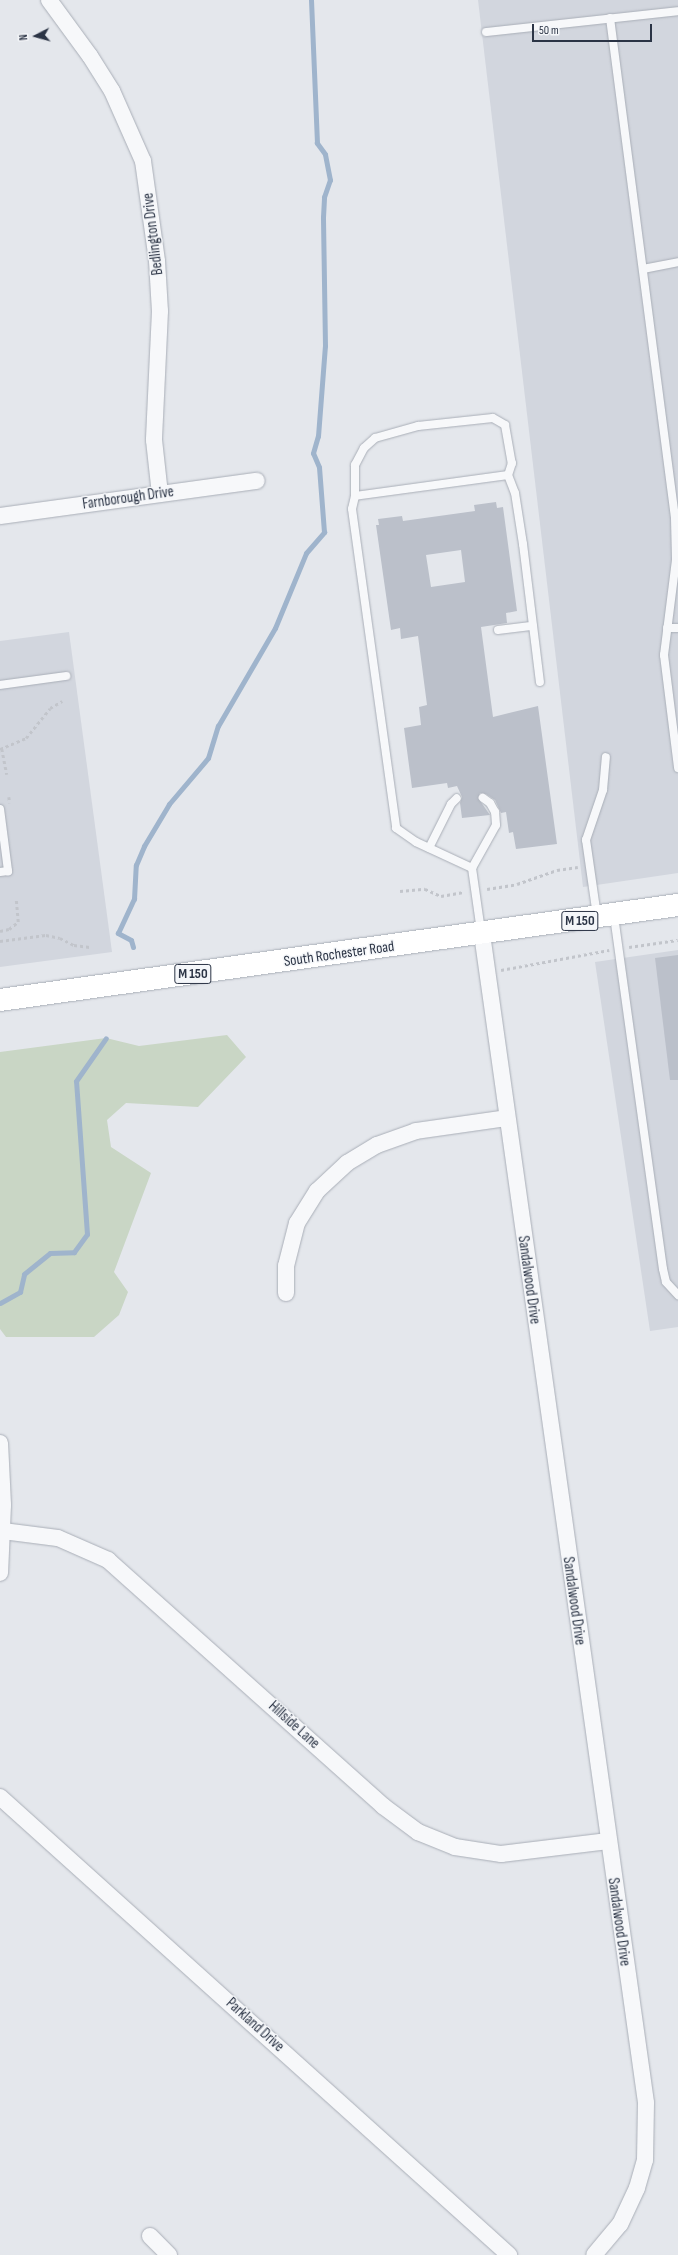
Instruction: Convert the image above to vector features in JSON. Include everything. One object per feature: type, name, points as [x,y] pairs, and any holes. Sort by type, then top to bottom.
[{"type":"main road","name":"South Rochester Road","points":[[0,1000],[606,917],[678,905]]},
{"type":"street","name":"Bedlington Drive","points":[[49,0],[90,56],[112,91],[143,161],[157,261],[160,311],[154,440],[160,494]]},
{"type":"street","name":"Farnborough Drive","points":[[0,516],[257,481]]},
{"type":"street","name":"Sandalwood Drive","points":[[482,934],[648,2127],[645,2160],[628,2210],[594,2255]]},
{"type":"street","points":[[286,1293],[286,1266],[297,1223],[317,1191],[347,1163],[376,1145],[416,1131],[507,1118]]},
{"type":"street","points":[[0,1444],[3,1531],[0,1573]]},
{"type":"street","name":"Hillside Lane","points":[[3,1531],[58,1538],[108,1560],[383,1806],[418,1832],[455,1847],[501,1854],[608,1841]]},
{"type":"street","name":"Parkland Drive","points":[[0,1797],[509,2255]]},
{"type":"street","points":[[150,2236],[169,2255]]},
{"type":"lane","points":[[486,32],[678,11]]},
{"type":"lane","points":[[610,18],[675,518],[676,560],[664,655],[678,768]]},
{"type":"lane","points":[[643,269],[678,262]]},
{"type":"lane","points":[[472,868],[429,848],[396,828],[352,509],[355,496],[355,465],[364,448],[383,434],[418,426],[500,420],[509,437],[512,463],[508,475],[515,493],[540,682]]},
{"type":"lane","points":[[355,496],[508,475]]},
{"type":"lane","points":[[498,630],[533,626]]},
{"type":"lane","points":[[667,628],[678,628]]},
{"type":"lane","points":[[0,685],[66,676]]},
{"type":"lane","points":[[606,757],[603,790],[586,840],[590,865],[606,917],[663,1269],[666,1282],[678,1295]]},
{"type":"lane","points":[[429,848],[450,804],[457,798]]},
{"type":"lane","points":[[482,934],[472,868],[496,825],[495,812],[490,803],[483,798]]},
{"type":"lane","points":[[0,809],[4,872]]},
{"type":"path","points":[[7,775],[1,749],[26,738],[50,708],[62,702]]},
{"type":"path","points":[[497,887],[528,882],[562,869],[590,865]]},
{"type":"path","points":[[400,891],[415,888],[441,896],[455,893]]},
{"type":"path","points":[[0,931],[9,929],[18,922],[16,898]]},
{"type":"path","points":[[0,942],[46,935],[60,938],[74,946],[90,947]]},
{"type":"path","points":[[632,946],[678,940]]},
{"type":"path","points":[[499,971],[608,950]]},
{"type":"shaded area","points":[[478,0],[678,0],[678,873],[583,887]]},
{"type":"shaded area","points":[[69,632],[112,952],[0,967],[0,641]]},
{"type":"shaded area","points":[[678,950],[678,1327],[650,1331],[595,962]]},
{"type":"green space","points":[[227,1035],[246,1057],[198,1107],[126,1103],[107,1120],[111,1147],[151,1173],[114,1272],[128,1292],[119,1315],[94,1337],[6,1337],[0,1329],[0,1052],[106,1038],[139,1046]]},
{"type":"building","points":[[496,502],[497,508],[503,507],[517,611],[506,613],[507,623],[481,627],[493,717],[538,706],[557,844],[516,849],[513,832],[509,833],[506,812],[501,813],[495,800],[486,794],[480,793],[478,798],[490,815],[462,818],[460,803],[462,797],[457,786],[448,788],[447,783],[412,788],[404,728],[421,725],[419,707],[427,705],[418,636],[401,639],[400,628],[391,630],[376,525],[379,525],[378,519],[402,516],[403,521],[475,511],[474,505]],"holes":[[[461,550],[465,582],[431,587],[426,555]]]},
{"type":"building","points":[[678,955],[678,1080],[670,1080],[655,958]]},
{"type":"waterway","points":[[133,947],[131,940],[118,933],[134,899],[136,865],[144,846],[169,804],[208,758],[218,726],[275,628],[306,553],[324,532],[319,467],[313,453],[318,436],[325,346],[323,217],[324,197],[330,180],[325,154],[317,143],[311,0]]},
{"type":"waterway","points":[[0,1303],[20,1292],[24,1274],[50,1253],[74,1252],[87,1234],[76,1081],[106,1038]]}]
